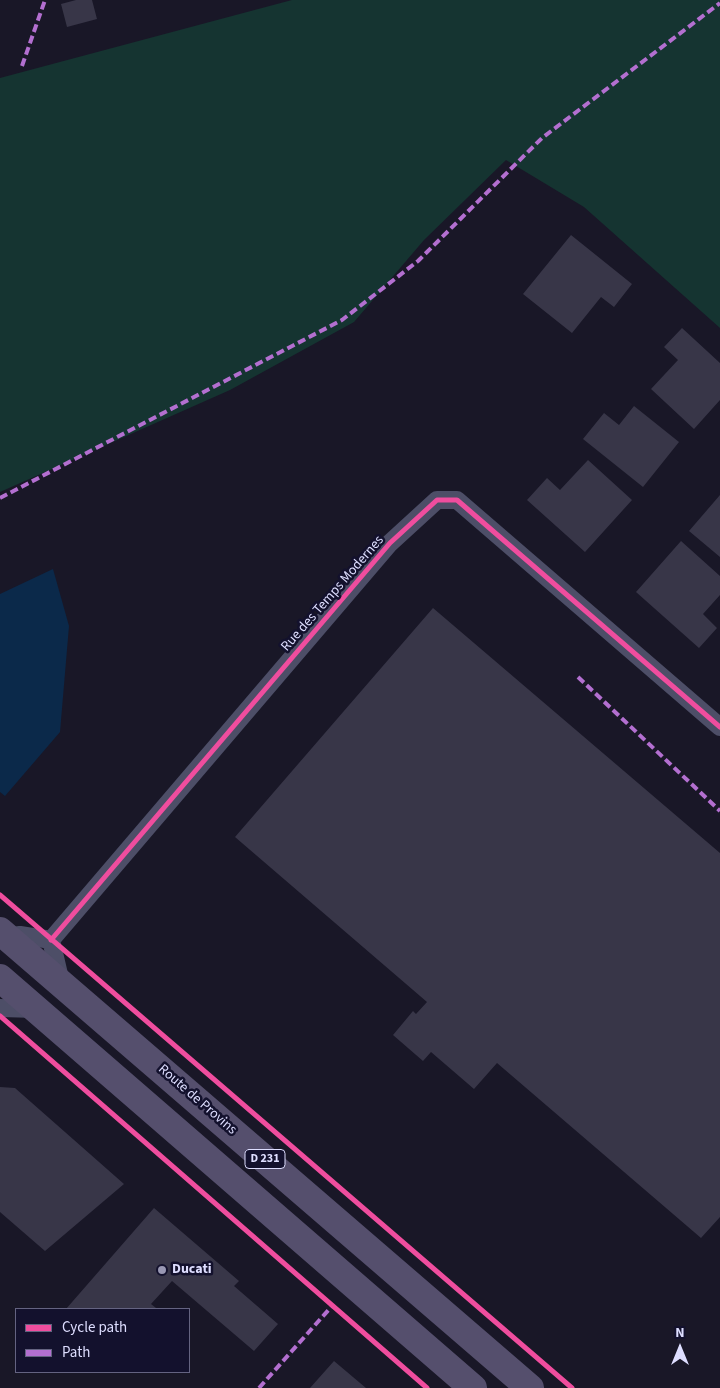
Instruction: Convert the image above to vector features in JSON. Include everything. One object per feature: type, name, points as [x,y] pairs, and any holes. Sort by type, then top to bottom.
[{"type":"main road","name":"Route de Provins","points":[[3,934],[530,1388]]},
{"type":"main road","name":"D 231","points":[[0,978],[473,1388]]},
{"type":"street","name":"Rue des Temps Modernes","points":[[51,940],[390,543],[437,500],[458,500],[720,727]]},
{"type":"street","points":[[3,934],[51,940],[62,983]]},
{"type":"street","points":[[0,1008],[37,1009]]},
{"type":"green space","points":[[292,0],[720,0],[720,328],[584,207],[506,160],[424,240],[354,322],[230,390],[0,492],[0,78]]},
{"type":"water","points":[[53,569],[69,626],[60,732],[5,796],[0,792],[0,594]]},
{"type":"building","points":[[76,0],[92,0],[97,19],[67,27],[61,4]]},
{"type":"building","points":[[571,235],[632,284],[614,307],[601,297],[572,333],[523,294]]},
{"type":"building","points":[[682,328],[720,363],[720,400],[694,429],[651,389],[678,360],[664,347]]},
{"type":"building","points":[[634,406],[679,442],[643,487],[583,439],[604,413],[619,425]]},
{"type":"building","points":[[588,460],[632,500],[585,552],[527,500],[547,478],[560,490]]},
{"type":"building","points":[[720,495],[720,557],[689,531]]},
{"type":"building","points":[[681,541],[720,576],[720,595],[703,614],[717,628],[699,648],[636,592]]},
{"type":"building","points":[[433,608],[720,853],[720,1217],[701,1238],[497,1063],[474,1089],[431,1052],[423,1061],[393,1035],[413,1011],[416,1014],[427,1002],[235,837]]},
{"type":"building","points":[[0,1087],[15,1088],[124,1184],[45,1251],[0,1212]]},
{"type":"building","points":[[154,1208],[239,1281],[234,1286],[278,1324],[254,1351],[172,1281],[151,1304],[156,1308],[67,1308]]},
{"type":"building","points":[[334,1361],[366,1388],[310,1388]]},
{"type":"marked path","points":[[22,66],[45,0]]},
{"type":"marked path","points":[[0,498],[342,320],[418,261],[542,138],[720,3]]},
{"type":"marked path","points":[[578,677],[720,811]]},
{"type":"marked path","points":[[259,1388],[332,1306]]},
{"type":"cycle path","points":[[51,940],[390,543],[437,500],[457,500],[720,727]]},
{"type":"cycle path","points":[[0,895],[572,1388]]},
{"type":"cycle path","points":[[0,1016],[427,1388]]},
{"type":"place","name":"Ducati","points":[[162,1270]]}]
